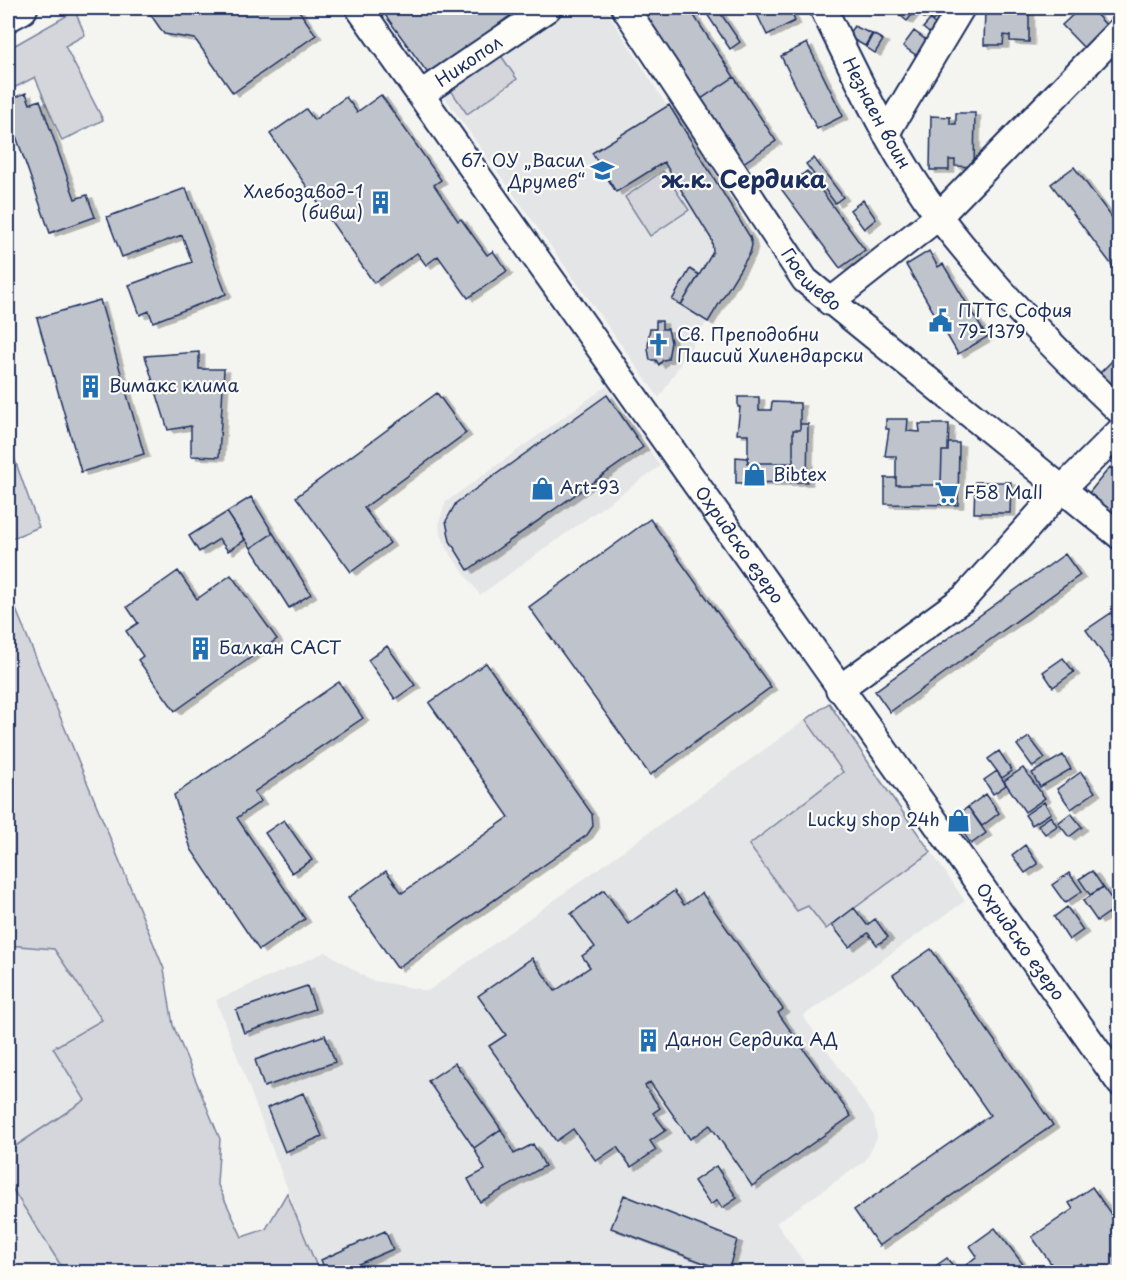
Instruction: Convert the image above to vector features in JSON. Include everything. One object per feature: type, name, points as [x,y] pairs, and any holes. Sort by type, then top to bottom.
[{"type":"main road","points":[[8,15],[21,8]]},
{"type":"street","name":"Охридско езеро","points":[[359,8],[1119,1083]]},
{"type":"street","name":"Никопол","points":[[421,94],[548,8]]},
{"type":"street","name":"Гюешево","points":[[626,8],[796,268],[830,302],[1119,536]]},
{"type":"street","name":"Незнаен воин","points":[[823,8],[886,133],[939,216],[1030,321],[1119,411]]},
{"type":"street","points":[[886,133],[961,8]]},
{"type":"street","points":[[830,302],[939,216],[1119,30]]},
{"type":"street","points":[[839,689],[964,598],[1062,489],[1119,431]]},
{"type":"shaded area","name":"67. ОУ „Васил Друмев“","points":[[562,8],[605,8],[750,237],[750,253],[659,398],[440,91]]},
{"type":"shaded area","points":[[75,11],[85,35],[65,46],[103,120],[62,141],[35,77],[8,91],[8,49]]},
{"type":"shaded area","points":[[500,54],[517,79],[467,114],[450,89]]},
{"type":"shaded area","points":[[663,171],[689,210],[650,236],[625,197]]},
{"type":"shaded area","points":[[607,386],[660,466],[480,595],[448,551],[440,532],[439,522],[446,502]]},
{"type":"shaded area","points":[[8,441],[39,527],[8,540]]},
{"type":"shaded area","points":[[8,590],[164,969],[173,1025],[220,1139],[217,1183],[242,1237],[266,1229],[287,1193],[319,1272],[65,1272],[8,1182],[8,1151],[85,1100],[53,1048],[102,1020],[54,949],[8,945]]},
{"type":"shaded area","points":[[829,703],[965,901],[803,1016],[874,1117],[877,1138],[865,1161],[776,1223],[811,1272],[319,1272],[216,1000],[326,952],[370,980],[428,991]]},
{"type":"shaded area","points":[[829,703],[931,852],[826,929],[808,906],[797,911],[749,845],[843,772],[806,720]]},
{"type":"shaded area","points":[[8,945],[53,949],[102,1020],[86,1100],[8,1151]]},
{"type":"shaded area","points":[[8,1182],[65,1272],[8,1272]]},
{"type":"building","points":[[146,8],[297,8],[316,35],[233,93],[195,39],[164,34]]},
{"type":"building","points":[[380,8],[429,8],[434,15],[444,8],[505,8],[511,15],[429,75]]},
{"type":"building","points":[[637,8],[689,8],[734,77],[698,101]]},
{"type":"building","points":[[703,8],[717,8],[740,42],[730,49]]},
{"type":"building","points":[[754,8],[789,8],[795,21],[767,35]]},
{"type":"building","points":[[891,8],[909,8],[914,12],[907,21]]},
{"type":"building","points":[[911,8],[933,8],[924,18]]},
{"type":"building","points":[[937,8],[945,8],[933,21],[929,17]]},
{"type":"building","points":[[985,8],[1029,8],[1029,42],[1010,41],[1010,36],[1004,35],[1003,45],[984,45]]},
{"type":"building","points":[[1080,8],[1090,8],[1108,27],[1085,49],[1062,25]]},
{"type":"building","points":[[930,20],[941,29],[934,37],[923,28]]},
{"type":"building","points":[[854,26],[872,34],[865,46],[847,36]]},
{"type":"building","points":[[914,31],[930,43],[920,58],[903,46]]},
{"type":"building","points":[[873,34],[883,40],[875,53],[866,47]]},
{"type":"building","points":[[807,43],[843,116],[817,129],[781,56]]},
{"type":"building","points":[[734,77],[776,141],[740,165],[698,101]]},
{"type":"building","points":[[26,93],[30,104],[40,100],[75,199],[87,195],[95,217],[50,233],[8,113],[8,100]]},
{"type":"building","name":"Хлебозавод-1 (бивш)","points":[[381,95],[441,180],[434,185],[458,221],[461,219],[487,255],[493,251],[507,271],[468,298],[438,256],[426,265],[417,253],[374,283],[270,134],[306,109],[314,120],[346,97],[357,112]]},
{"type":"building","points":[[669,105],[750,237],[752,245],[750,253],[708,322],[681,305],[713,252],[712,240],[664,162],[616,192],[592,153]]},
{"type":"building","points":[[956,113],[975,113],[974,167],[955,166],[955,160],[949,160],[949,170],[930,170],[931,116],[950,117],[950,124],[956,124]]},
{"type":"building","points":[[814,158],[843,197],[835,203],[806,164]]},
{"type":"building","points":[[1074,167],[1120,228],[1120,276],[1051,184]]},
{"type":"building","points":[[807,171],[865,250],[840,268],[782,190]]},
{"type":"building","points":[[186,188],[226,294],[153,322],[149,311],[140,315],[129,285],[192,262],[182,235],[122,257],[107,217]]},
{"type":"building","points":[[863,200],[876,219],[864,229],[850,210]]},
{"type":"building","points":[[929,251],[938,267],[943,264],[987,337],[958,354],[906,265]]},
{"type":"building","points":[[690,269],[699,275],[681,305],[672,300]]},
{"type":"building","name":"Вимакс клима","points":[[100,300],[144,454],[81,472],[37,318]]},
{"type":"building","name":"Св. Преподобни Паисий Хилендарски","points":[[656,321],[662,321],[662,329],[668,329],[671,342],[668,359],[663,360],[659,365],[656,360],[650,360],[648,349],[650,329],[656,329]]},
{"type":"building","points":[[199,352],[199,369],[224,369],[219,457],[191,456],[191,426],[168,430],[145,356]]},
{"type":"building","points":[[1120,353],[1120,392],[1100,373]]},
{"type":"building","points":[[437,393],[466,433],[364,508],[390,543],[351,572],[296,497]]},
{"type":"building","points":[[607,395],[643,447],[468,570],[450,541],[446,521],[456,503]]},
{"type":"building","points":[[738,397],[759,397],[759,410],[771,410],[772,402],[800,403],[800,430],[793,430],[793,463],[748,463],[748,434],[737,434],[740,407],[738,407]]},
{"type":"building","points":[[886,419],[908,419],[907,431],[920,432],[919,424],[949,424],[948,451],[942,451],[941,485],[896,485],[896,456],[885,456],[889,429],[886,429]]},
{"type":"building","points":[[800,424],[808,424],[807,482],[736,483],[736,457],[747,458],[748,463],[793,463],[793,430],[800,430]]},
{"type":"building","points":[[948,443],[959,443],[958,505],[885,504],[885,478],[896,478],[896,485],[941,485],[942,451],[948,451]]},
{"type":"building","points":[[1110,467],[1120,475],[1120,519],[1089,493]]},
{"type":"building","points":[[975,482],[1011,482],[1010,513],[974,513]]},
{"type":"building","points":[[251,497],[273,533],[251,548],[227,512]]},
{"type":"building","points":[[227,512],[245,540],[228,551],[219,539],[199,552],[189,536]]},
{"type":"building","points":[[650,519],[771,687],[650,775],[529,607]]},
{"type":"building","points":[[273,533],[311,594],[289,608],[251,548]]},
{"type":"building","points":[[1065,554],[1080,575],[890,712],[875,691]]},
{"type":"building","name":"Балкан САСТ","points":[[178,571],[197,599],[231,575],[277,639],[175,711],[138,660],[143,656],[126,631],[138,623],[127,607]]},
{"type":"building","points":[[1111,613],[1120,624],[1120,678],[1086,630]]},
{"type":"building","points":[[387,646],[415,685],[395,699],[368,660]]},
{"type":"building","points":[[1063,658],[1074,672],[1053,687],[1043,672]]},
{"type":"building","points":[[486,663],[592,814],[593,826],[587,835],[397,968],[348,898],[386,871],[402,893],[509,817],[429,703]]},
{"type":"building","points":[[339,682],[363,718],[254,792],[261,801],[237,818],[305,919],[259,950],[191,849],[174,795]]},
{"type":"building","points":[[1029,737],[1045,758],[1033,767],[1017,745]]},
{"type":"building","points":[[999,751],[1012,771],[1002,778],[988,759]]},
{"type":"building","points":[[1063,755],[1071,769],[1040,787],[1032,773]]},
{"type":"building","points":[[1023,768],[1045,798],[1025,812],[1004,781]]},
{"type":"building","points":[[997,771],[1006,785],[993,794],[984,780]]},
{"type":"building","points":[[1081,772],[1095,792],[1071,809],[1057,789]]},
{"type":"building","points":[[986,794],[999,813],[982,826],[968,807]]},
{"type":"building","points":[[1044,802],[1051,813],[1032,825],[1025,815]]},
{"type":"building","points":[[968,807],[986,833],[971,844],[953,818]]},
{"type":"building","points":[[1071,813],[1082,827],[1069,837],[1058,823]]},
{"type":"building","points":[[1051,816],[1057,826],[1045,834],[1038,825]]},
{"type":"building","points":[[284,820],[312,860],[292,873],[265,833]]},
{"type":"building","points":[[1025,845],[1038,864],[1025,873],[1012,855]]},
{"type":"building","points":[[1092,871],[1103,887],[1090,895],[1079,879]]},
{"type":"building","points":[[1069,873],[1082,891],[1065,903],[1052,885]]},
{"type":"building","points":[[1103,887],[1117,907],[1097,921],[1083,901]]},
{"type":"building","name":"Данон Сердика АД","points":[[604,890],[628,924],[674,891],[684,905],[702,893],[783,1009],[778,1013],[851,1116],[752,1186],[710,1125],[690,1139],[650,1082],[645,1086],[660,1108],[653,1113],[666,1130],[650,1141],[656,1150],[631,1167],[617,1147],[596,1161],[573,1129],[556,1141],[489,1046],[506,1035],[478,996],[532,958],[555,991],[590,967],[582,956],[595,947],[571,914]]},
{"type":"building","points":[[1067,907],[1083,930],[1069,940],[1054,917]]},
{"type":"building","points":[[854,908],[867,925],[875,919],[888,937],[877,945],[868,933],[849,947],[832,925]]},
{"type":"building","points":[[931,949],[1053,1125],[879,1246],[854,1210],[990,1115],[893,975]]},
{"type":"building","points":[[307,986],[315,1009],[244,1033],[236,1010]]},
{"type":"building","points":[[325,1035],[335,1062],[264,1087],[255,1060]]},
{"type":"building","points":[[455,1063],[501,1129],[474,1148],[428,1081]]},
{"type":"building","points":[[303,1093],[322,1136],[285,1152],[267,1108]]},
{"type":"building","points":[[501,1129],[514,1154],[533,1144],[545,1166],[480,1202],[468,1179],[485,1170],[474,1148]]},
{"type":"building","points":[[716,1166],[737,1198],[722,1208],[717,1200],[710,1205],[694,1181]]},
{"type":"building","points":[[1092,1187],[1120,1227],[1120,1272],[1087,1272],[1081,1263],[1066,1272],[1057,1272],[1032,1237],[1073,1209],[1069,1203]]},
{"type":"building","points":[[624,1195],[737,1240],[728,1272],[611,1228]]},
{"type":"building","points":[[995,1228],[1029,1272],[973,1272],[966,1265],[977,1256],[970,1246]]},
{"type":"building","points":[[385,1231],[393,1249],[340,1272],[326,1272],[321,1260]]},
{"type":"building","points":[[947,1258],[957,1272],[927,1272]]},
{"type":"place","name":"67. ОУ „Васил Друмев“","points":[[603,171]]},
{"type":"place","name":"Хлебозавод-1 (бивш)","points":[[381,202]]},
{"type":"place","name":"ПТТС София 79-1379","points":[[940,321]]},
{"type":"place","name":"Св. Преподобни Паисий Хилендарски","points":[[659,345]]},
{"type":"place","name":"Вимакс клима","points":[[91,386]]},
{"type":"place","name":"Bibtex","points":[[755,475]]},
{"type":"place","name":"Art-93","points":[[542,488]]},
{"type":"place","name":"F58 Mall","points":[[946,493]]},
{"type":"place","name":"Балкан САСТ","points":[[201,648]]},
{"type":"place","name":"Lucky shop 24h","points":[[958,820]]},
{"type":"place","name":"Данон Сердика АД","points":[[648,1040]]},
{"type":"district","name":"ж.к. Сердика","points":[[744,180]]}]
